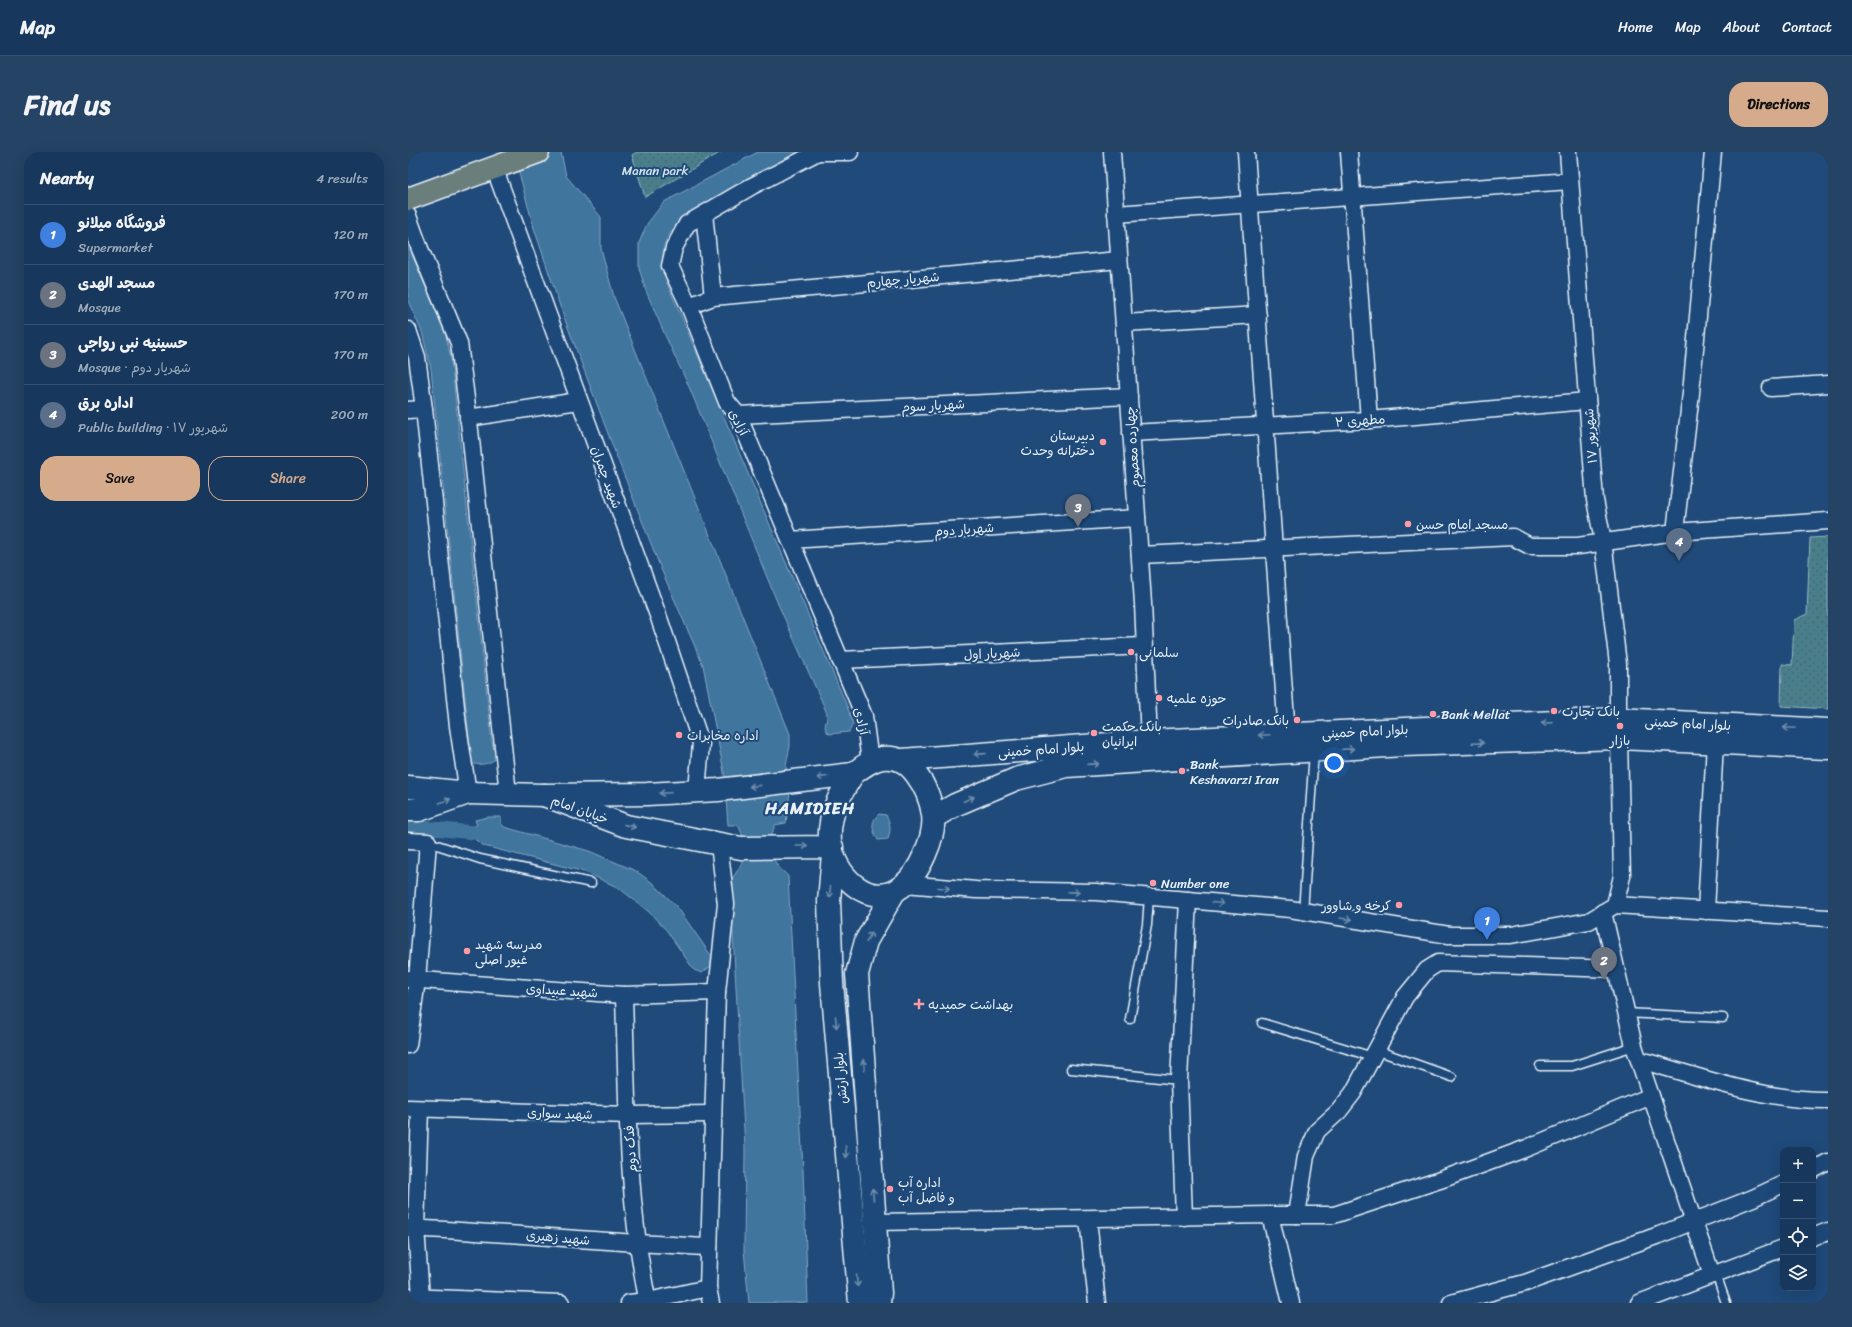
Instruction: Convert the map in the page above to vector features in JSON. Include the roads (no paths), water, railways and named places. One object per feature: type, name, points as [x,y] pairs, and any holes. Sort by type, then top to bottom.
[{"type":"highway","points":[[408,199],[498,165],[538,152]]},
{"type":"main road","name":"بلوار امام خمینی","points":[[902,760],[1149,741],[1287,734],[1618,729],[1828,730]]},
{"type":"main road","name":"بلوار امام خمینی","points":[[934,816],[955,805],[1016,779],[1066,766],[1314,751],[1618,729],[1715,743],[1828,748]]},
{"type":"main road","points":[[890,757],[902,760],[910,766],[930,796],[934,816],[928,849],[915,872],[900,888],[874,895],[856,886],[846,878],[838,867],[832,850],[830,830],[836,803],[862,768],[890,757]]},
{"type":"main road","name":"خیابان امام","points":[[544,795],[697,792],[792,781],[862,768]]},
{"type":"main road","points":[[408,787],[468,793],[544,795]]},
{"type":"main road","points":[[408,810],[420,810],[468,793]]},
{"type":"main road","name":"خیابان امام","points":[[544,795],[626,826],[719,844],[741,848],[773,847],[832,850]]},
{"type":"main road","name":"بلوار ارتش","points":[[832,850],[829,901],[832,984],[860,1303]]},
{"type":"main road","name":"بلوار ارتش","points":[[879,1303],[880,1293],[857,974],[866,941],[900,888]]},
{"type":"street","points":[[818,152],[850,152]]},
{"type":"street","name":"آزادی","points":[[818,152],[752,186],[687,224],[674,248],[670,266],[689,306],[727,402],[738,415],[864,716],[862,768]]},
{"type":"street","name":"چهارده معصوم","points":[[1112,152],[1140,555],[1149,741]]},
{"type":"street","points":[[1246,152],[1287,734]]},
{"type":"street","points":[[1349,152],[1369,420]]},
{"type":"street","name":"۱۷ شهریور","points":[[1568,152],[1595,500],[1603,541],[1618,664],[1618,729],[1622,876],[1609,908]]},
{"type":"street","points":[[1675,532],[1691,393],[1713,152]]},
{"type":"street","name":"شهید چمران","points":[[498,165],[578,402],[659,618],[701,743],[697,792]]},
{"type":"street","points":[[1116,214],[1570,181]]},
{"type":"street","points":[[704,214],[713,297]]},
{"type":"street","points":[[408,216],[459,343],[508,794]]},
{"type":"street","name":"شهریار چهارم","points":[[689,306],[713,297],[1119,260]]},
{"type":"street","points":[[1124,323],[1258,315]]},
{"type":"street","points":[[408,330],[417,357],[424,409],[458,726],[468,793]]},
{"type":"street","points":[[1771,388],[1828,384]]},
{"type":"street","name":"شهریار سوم","points":[[738,415],[1129,396]]},
{"type":"street","name":"مطهری ۲","points":[[1131,433],[1369,420],[1588,401]]},
{"type":"street","points":[[468,418],[578,402]]},
{"type":"street","points":[[408,410],[424,409]]},
{"type":"street","name":"شهریار دوم","points":[[790,540],[1137,518]]},
{"type":"street","points":[[1140,555],[1514,537],[1530,546],[1578,546],[1603,541],[1675,532],[1828,521]]},
{"type":"street","name":"شهریار اول","points":[[840,660],[1144,646]]},
{"type":"street","points":[[1706,911],[1715,743]]},
{"type":"street","points":[[408,841],[428,842],[412,980],[408,1045]]},
{"type":"street","points":[[629,1303],[709,1295],[709,1247],[717,992],[726,904],[719,844]]},
{"type":"street","points":[[900,888],[1096,892],[1188,900],[1303,912],[1449,936],[1512,935],[1589,921],[1609,908],[1706,911],[1828,918]]},
{"type":"street","points":[[1184,1217],[1179,1080],[1188,900]]},
{"type":"street","points":[[1609,908],[1615,969],[1637,1053],[1694,1221],[1714,1274]]},
{"type":"street","points":[[1297,1215],[1306,1156],[1317,1131],[1339,1111],[1353,1093],[1405,997],[1427,970],[1438,963],[1615,969]]},
{"type":"street","name":"شهید عبیداوی","points":[[412,980],[624,995],[717,992]]},
{"type":"street","name":"فدک دوم","points":[[624,995],[628,1115],[637,1244],[648,1302]]},
{"type":"street","points":[[1637,1053],[1743,1089],[1801,1101],[1828,1100]]},
{"type":"street","points":[[875,1222],[1334,1215],[1443,1179],[1528,1148],[1651,1096]]},
{"type":"street","points":[[414,1108],[412,1228],[414,1297],[465,1301],[561,1303]]},
{"type":"street","name":"شهید سواری","points":[[414,1108],[628,1115],[713,1114]]},
{"type":"street","points":[[1816,1168],[1828,1162]]},
{"type":"street","points":[[1451,1303],[1525,1283],[1694,1221],[1753,1198],[1780,1185]]},
{"type":"street","points":[[1270,1215],[1291,1303]]},
{"type":"street","points":[[1088,1219],[1097,1303]]},
{"type":"street","name":"شهید زهیری","points":[[412,1228],[511,1233],[637,1244],[709,1247]]},
{"type":"street","points":[[1816,1236],[1828,1231]]},
{"type":"street","points":[[1647,1302],[1714,1274],[1780,1249]]},
{"type":"lane","points":[[1303,912],[1314,751]]},
{"type":"lane","points":[[428,842],[480,859],[591,883]]},
{"type":"lane","points":[[1130,1019],[1147,925],[1149,897]]},
{"type":"lane","points":[[1626,1013],[1723,1018]]},
{"type":"lane","points":[[1262,1023],[1452,1077]]},
{"type":"lane","points":[[1540,1066],[1572,1066],[1637,1053]]},
{"type":"lane","points":[[1071,1069],[1179,1080]]},
{"type":"lane","points":[[1714,1274],[1726,1303]]},
{"type":"water","points":[[510,152],[561,152],[566,176],[601,217],[601,249],[614,297],[790,734],[790,746],[786,766],[790,792],[786,823],[775,825],[771,845],[774,861],[788,876],[803,1170],[808,1303],[749,1303],[744,1250],[745,1148],[730,881],[742,861],[745,848],[742,833],[738,825],[728,825],[724,772],[703,665],[661,569],[561,309],[534,228],[519,173]]},
{"type":"water","points":[[758,152],[802,152],[692,212],[682,220],[669,234],[665,242],[663,251],[664,271],[667,283],[847,706],[853,724],[849,732],[829,734],[825,729],[827,714],[778,604],[690,389],[646,291],[639,268],[639,243],[647,224],[664,202]]},
{"type":"water","points":[[408,235],[413,257],[445,332],[451,358],[492,742],[496,758],[491,762],[483,764],[473,764],[468,757],[470,747],[431,369],[422,332],[408,301]]},
{"type":"water","points":[[879,814],[886,815],[889,821],[890,830],[888,839],[878,840],[874,833],[873,823]]},
{"type":"water","points":[[488,817],[501,817],[501,823],[504,827],[589,851],[636,871],[654,884],[678,908],[712,957],[712,964],[702,973],[694,970],[667,931],[649,912],[619,888],[585,872],[484,846],[469,835],[469,828],[477,825],[475,820]]},
{"type":"waterway","points":[[408,826],[488,834]]},
{"type":"place","name":"دبیرستان دخترانه وحدت","points":[[1103,442]]},
{"type":"place","name":"مسجد امام حسن","points":[[1408,524]]},
{"type":"place","name":"حسینیه نبی رواجی","points":[[1078,527]]},
{"type":"place","name":"اداره برق","points":[[1679,561]]},
{"type":"place","name":"سلمانی","points":[[1131,652]]},
{"type":"place","name":"حوزه علمیه","points":[[1159,698]]},
{"type":"place","name":"بانک تجارت","points":[[1554,711]]},
{"type":"place","name":"Bank Mellat","points":[[1433,714]]},
{"type":"place","name":"بانک صادرات","points":[[1297,720]]},
{"type":"place","name":"بازار","points":[[1620,726]]},
{"type":"place","name":"بانک حکمت ایرانیان","points":[[1094,733]]},
{"type":"place","name":"اداره مخابرات","points":[[679,735]]},
{"type":"place","name":"Bank Keshavarzi Iran","points":[[1182,771]]},
{"type":"place","name":"Number one","points":[[1153,883]]},
{"type":"place","name":"کرخه و شاوور","points":[[1399,905]]},
{"type":"place","name":"فروشگاه میلانو","points":[[1487,940]]},
{"type":"place","name":"مدرسه شهید غیور اصلی","points":[[467,951]]},
{"type":"place","name":"مسجد الهدی","points":[[1604,980]]},
{"type":"place","name":"بهداشت حمیدیه","points":[[919,1004]]},
{"type":"place","name":"اداره آب و فاضل آب","points":[[890,1189]]},
{"type":"district","name":"HAMIDIEH","points":[[810,808]]},
{"type":"park label","name":"Manan park","points":[[655,170]]}]
